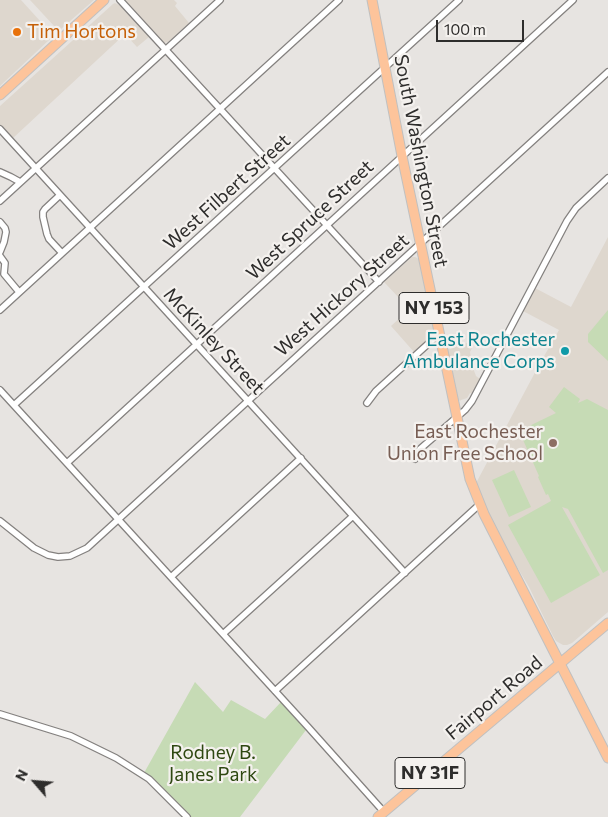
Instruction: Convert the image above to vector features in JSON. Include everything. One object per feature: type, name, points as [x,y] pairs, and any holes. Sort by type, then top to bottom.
[{"type":"main road","points":[[0,95],[104,0]]},
{"type":"main road","name":"South Washington Street","points":[[372,0],[402,156],[470,479],[480,504],[560,664]]},
{"type":"main road","name":"Fairport Road","points":[[381,814],[608,623]]},
{"type":"main road","name":"NY 153","points":[[560,664],[608,758]]},
{"type":"street","points":[[120,0],[379,282]]},
{"type":"street","points":[[2,197],[220,0]]},
{"type":"street","points":[[0,310],[339,0]]},
{"type":"street","name":"West Filbert Street","points":[[14,405],[459,0]]},
{"type":"street","name":"West Spruce Street","points":[[67,462],[573,0]]},
{"type":"street","name":"West Hickory Street","points":[[0,521],[38,551],[48,555],[58,557],[70,556],[83,551],[608,72]]},
{"type":"street","name":"McKinley Street","points":[[0,129],[406,573]]},
{"type":"street","points":[[0,172],[20,182]]},
{"type":"street","points":[[415,459],[420,449],[472,402],[567,222],[581,204],[608,178]]},
{"type":"street","points":[[60,195],[43,212],[49,239],[62,253]]},
{"type":"street","points":[[0,222],[6,232],[0,252]]},
{"type":"street","points":[[0,256],[5,263],[4,274],[19,292]]},
{"type":"street","points":[[367,402],[376,391],[439,334]]},
{"type":"street","points":[[0,390],[275,691],[381,814]]},
{"type":"street","points":[[171,577],[301,458]]},
{"type":"street","points":[[275,691],[480,504]]},
{"type":"street","points":[[223,634],[353,516]]},
{"type":"street","points":[[0,714],[71,736],[116,758],[149,779],[187,817]]},
{"type":"shaded area","points":[[0,0],[21,0],[41,22],[50,39],[0,86]]},
{"type":"shaded area","points":[[30,0],[94,0],[61,29],[55,27]]},
{"type":"shaded area","points":[[125,0],[174,0],[177,3],[175,6],[189,23],[168,42],[164,43]]},
{"type":"shaded area","points":[[115,3],[149,37],[137,47],[125,34],[12,139],[0,125],[0,106]]},
{"type":"shaded area","name":"East Rochester Union Free School","points":[[608,237],[608,612],[572,643],[563,645],[556,641],[553,636],[529,587],[501,540],[475,485],[559,330],[523,311],[535,288],[571,307]]},
{"type":"shaded area","points":[[412,257],[419,259],[435,329],[433,334],[414,352],[391,326],[402,316],[402,307],[400,299],[384,282]]},
{"type":"shaded area","points":[[467,343],[473,346],[470,352],[473,368],[476,376],[480,379],[472,393],[460,401],[457,399],[446,350]]},
{"type":"green space","points":[[608,310],[608,361],[588,342],[588,334]]},
{"type":"green space","points":[[564,387],[580,399],[578,403],[587,399],[608,410],[608,570],[603,573],[568,509],[562,507],[600,575],[551,603],[508,525],[551,501],[548,494],[546,495],[520,433],[523,429],[556,413],[549,407]]},
{"type":"green space","points":[[514,470],[531,507],[509,517],[492,480]]},
{"type":"green space","name":"Rodney B. Janes Park","points":[[195,682],[223,712],[231,700],[265,719],[281,702],[306,730],[240,817],[190,817],[168,793],[144,773]]},
{"type":"place","name":"Tim Hortons","points":[[17,32]]},
{"type":"place","name":"East Rochester Ambulance Corps","points":[[565,351]]},
{"type":"place","name":"East Rochester Union Free School","points":[[553,443]]}]
